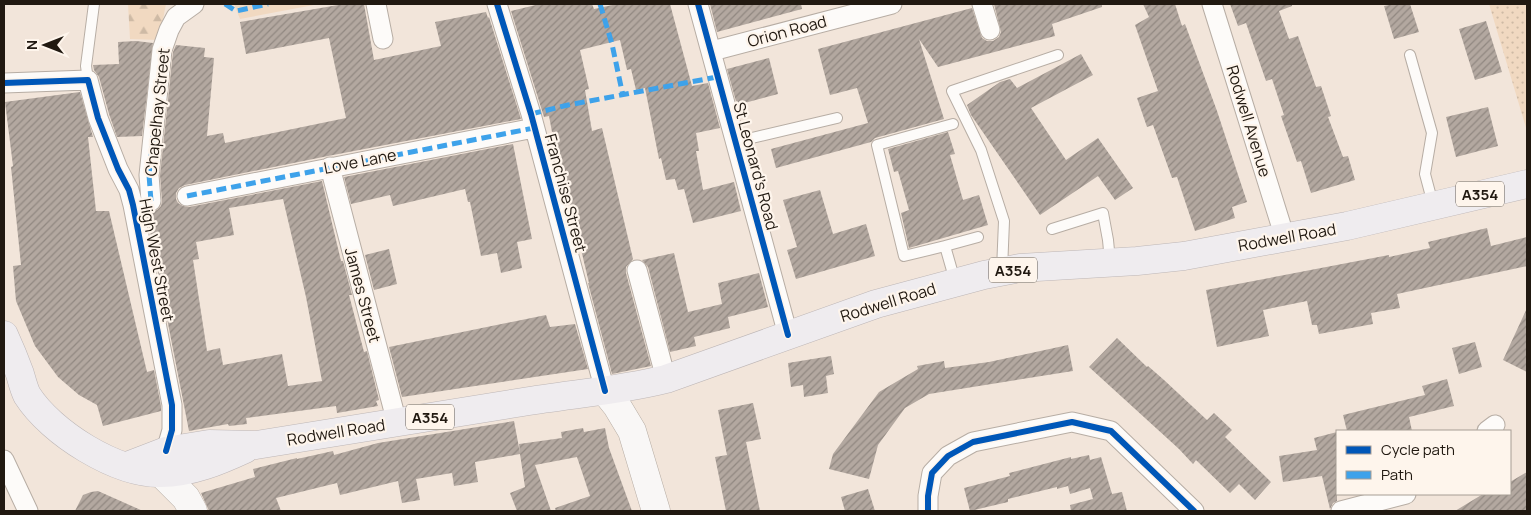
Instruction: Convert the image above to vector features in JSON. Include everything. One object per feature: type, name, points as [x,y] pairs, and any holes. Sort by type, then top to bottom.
[{"type":"highway","name":"Rodwell Road","points":[[4,335],[12,351],[15,389],[65,433],[104,459],[126,466],[164,462],[192,469],[216,462],[256,445],[534,400],[605,391],[666,379],[876,304],[955,282],[1020,268],[1161,259],[1285,238],[1393,216],[1527,184]]},
{"type":"main road","points":[[605,391],[617,406],[632,431],[656,511]]},
{"type":"main road","points":[[164,462],[192,511]]},
{"type":"street","name":"Chapelhay Street","points":[[151,201],[149,175],[162,50],[168,30],[176,17],[194,4]]},
{"type":"street","points":[[376,4],[384,39]]},
{"type":"street","name":"Franchise Street","points":[[497,4],[534,128],[605,391]]},
{"type":"street","name":"St Leonard's Road","points":[[698,4],[788,335]]},
{"type":"street","name":"Orion Road","points":[[712,51],[892,4]]},
{"type":"street","points":[[982,4],[990,30]]},
{"type":"street","name":"Rodwell Avenue","points":[[1212,4],[1285,238]]},
{"type":"street","points":[[4,83],[88,80]]},
{"type":"street","name":"High West Street","points":[[88,80],[98,118],[118,168],[130,190],[133,205],[172,406],[172,430],[164,462]]},
{"type":"street","name":"Love Lane","points":[[187,196],[534,128]]},
{"type":"street","name":"James Street","points":[[330,167],[397,423]]},
{"type":"street","points":[[637,270],[666,379]]},
{"type":"street","points":[[928,511],[928,496],[932,473],[948,456],[973,442],[1072,422],[1111,431],[1194,511]]},
{"type":"street","points":[[4,460],[28,511]]},
{"type":"street","points":[[1341,511],[1402,495]]},
{"type":"lane","points":[[88,80],[86,66],[94,4]]},
{"type":"lane","points":[[1002,272],[1004,221],[981,150],[952,91],[1058,55]]},
{"type":"lane","points":[[1410,55],[1432,133],[1425,174],[1434,205]]},
{"type":"lane","points":[[735,142],[837,118]]},
{"type":"lane","points":[[953,124],[877,145],[904,256],[978,237]]},
{"type":"lane","points":[[1052,229],[1103,213],[1110,263]]},
{"type":"lane","points":[[945,246],[955,282]]},
{"type":"green space","points":[[128,4],[166,4],[159,40],[130,39]]},
{"type":"green space","points":[[234,4],[319,4],[240,19]]},
{"type":"green space","points":[[1489,4],[1527,4],[1527,131]]},
{"type":"building","points":[[344,4],[364,4],[374,60],[441,46],[435,22],[486,12],[521,119],[328,156],[185,185],[179,188],[176,193],[178,203],[189,207],[322,181],[341,261],[343,261],[352,295],[349,295],[364,352],[367,351],[379,400],[376,401],[378,406],[337,413],[336,406],[246,418],[247,424],[229,426],[228,424],[189,431],[146,211],[157,210],[161,206],[162,201],[160,175],[173,52],[176,45],[205,48],[204,57],[214,58],[207,136],[223,133],[225,143],[346,118],[329,38],[246,54],[240,22]],"holes":[[[283,199],[306,297],[322,381],[288,386],[282,354],[223,365],[220,348],[207,351],[193,260],[199,259],[196,242],[234,235],[229,208]]]},
{"type":"building","points":[[540,4],[592,4],[594,9],[617,4],[670,4],[692,86],[708,83],[720,128],[696,133],[699,151],[696,151],[703,190],[734,182],[741,211],[693,223],[684,189],[678,190],[675,179],[666,180],[661,158],[659,159],[645,88],[636,90],[631,69],[627,70],[620,40],[580,50],[589,89],[585,90],[592,131],[602,128],[633,259],[626,267],[626,273],[651,366],[612,374],[588,283],[549,116],[544,117],[511,11]]},
{"type":"building","points":[[710,4],[801,4],[802,9],[717,32]]},
{"type":"building","points":[[994,4],[1102,4],[1102,7],[1052,24],[1055,36],[938,67],[919,39],[944,119],[875,138],[871,142],[776,168],[771,149],[868,123],[857,88],[830,95],[818,49],[972,8],[982,38],[987,41],[993,41],[999,37],[1001,32]]},
{"type":"building","points":[[1143,4],[1175,4],[1182,26],[1185,24],[1217,111],[1247,202],[1232,207],[1235,218],[1195,231],[1177,177],[1172,178],[1153,125],[1147,127],[1137,98],[1158,91],[1135,25],[1149,17]]},
{"type":"building","points":[[1230,4],[1292,4],[1292,6],[1279,11],[1289,39],[1298,36],[1316,87],[1321,86],[1331,116],[1328,117],[1343,157],[1348,156],[1355,180],[1311,193],[1301,161],[1297,162],[1281,116],[1284,115],[1272,79],[1266,81],[1246,23],[1238,26]]},
{"type":"building","points":[[1410,4],[1419,32],[1394,39],[1384,6]]},
{"type":"building","points":[[1486,21],[1502,72],[1475,80],[1459,29]]},
{"type":"building","points":[[136,41],[153,43],[142,136],[117,137],[99,77],[93,65],[119,64],[118,42]]},
{"type":"building","points":[[1081,54],[1093,75],[1031,108],[1066,160],[1098,138],[1133,188],[1115,200],[1098,176],[1040,215],[971,115],[967,105],[1000,82],[1010,79],[1017,88]]},
{"type":"building","points":[[769,58],[778,94],[737,105],[727,69]]},
{"type":"building","points":[[80,92],[93,137],[88,137],[96,211],[109,211],[147,372],[154,370],[161,406],[161,411],[103,426],[97,405],[79,395],[58,377],[35,346],[16,301],[13,266],[21,265],[11,167],[13,166],[5,102]]},
{"type":"building","points":[[1488,107],[1498,146],[1456,157],[1446,117]]},
{"type":"building","points":[[948,132],[955,154],[950,155],[963,200],[979,195],[988,225],[909,248],[901,213],[909,210],[898,171],[894,172],[888,149]]},
{"type":"building","points":[[513,144],[532,239],[517,242],[522,268],[501,273],[497,253],[481,256],[470,202],[468,202],[465,189],[393,206],[390,195],[351,204],[344,177]]},
{"type":"building","points":[[820,190],[833,234],[866,224],[875,256],[796,279],[787,250],[797,247],[783,200]]},
{"type":"building","points":[[1487,228],[1491,246],[1527,237],[1527,266],[1397,294],[1400,308],[1371,313],[1373,324],[1319,334],[1317,325],[1312,325],[1307,301],[1263,310],[1269,336],[1217,347],[1206,290],[1430,248],[1428,242]]},
{"type":"building","points":[[389,249],[397,284],[374,290],[365,255]]},
{"type":"building","points":[[674,253],[688,312],[722,304],[718,283],[759,273],[768,307],[728,317],[730,328],[694,337],[696,346],[670,352],[648,267],[642,260]]},
{"type":"building","points":[[1527,308],[1527,372],[1503,360]]},
{"type":"building","points":[[546,315],[550,327],[575,324],[588,369],[402,397],[389,347]]},
{"type":"building","points":[[1117,338],[1207,420],[1214,413],[1232,430],[1225,437],[1271,482],[1255,500],[1239,484],[1230,493],[1196,460],[1193,464],[1089,367]]},
{"type":"building","points":[[1475,342],[1482,367],[1459,374],[1452,348]]},
{"type":"building","points":[[1068,345],[1073,371],[929,394],[905,408],[878,445],[869,479],[829,469],[833,454],[879,392],[918,369],[917,366],[944,361],[945,368],[989,362]]},
{"type":"building","points":[[831,356],[834,374],[826,376],[828,393],[804,397],[803,385],[791,387],[788,363]]},
{"type":"building","points":[[1447,379],[1454,406],[1409,417],[1412,430],[1347,430],[1343,415],[1425,395],[1422,386]]},
{"type":"building","points":[[753,403],[761,439],[746,442],[760,511],[726,511],[715,457],[727,455],[718,410]]},
{"type":"building","points":[[514,421],[520,453],[519,444],[562,438],[561,432],[583,428],[584,432],[605,428],[609,448],[632,511],[556,511],[555,508],[590,496],[577,457],[535,465],[551,511],[517,511],[510,493],[525,487],[520,454],[475,462],[478,482],[454,486],[452,473],[416,479],[420,500],[402,503],[398,481],[340,495],[337,483],[276,498],[281,511],[209,511],[201,493],[255,477],[253,469],[297,458],[333,451],[334,455],[378,443]]},
{"type":"building","points":[[1336,432],[1337,501],[1333,503],[1330,509],[1322,476],[1283,482],[1279,456],[1317,450],[1314,438]]},
{"type":"building","points":[[1089,455],[1090,460],[1101,457],[1112,494],[1122,492],[1127,511],[1071,511],[1070,505],[1093,499],[1090,488],[1070,494],[1068,486],[1008,499],[1008,502],[970,511],[964,488],[1010,476],[1009,473],[1071,457],[1071,459]]},
{"type":"building","points":[[1527,472],[1527,511],[1455,511],[1481,495],[1511,495],[1511,481]]},
{"type":"building","points":[[868,489],[875,511],[845,511],[841,497]]},
{"type":"building","points":[[98,491],[143,511],[75,511],[83,495]]},
{"type":"marked path","points":[[225,4],[236,11],[268,4]]},
{"type":"marked path","points":[[600,4],[612,44],[623,96]]},
{"type":"marked path","points":[[531,114],[568,105],[717,77]]},
{"type":"marked path","points":[[151,201],[149,175],[155,120]]},
{"type":"marked path","points":[[187,196],[534,128]]},
{"type":"cycle path","points":[[497,4],[531,114],[605,391]]},
{"type":"cycle path","points":[[698,4],[788,335]]},
{"type":"cycle path","points":[[4,83],[88,80],[98,118],[118,169],[129,190],[133,205],[172,405],[172,430],[166,451]]},
{"type":"cycle path","points":[[928,511],[928,496],[932,473],[948,456],[973,442],[1072,422],[1111,431],[1194,511]]}]
